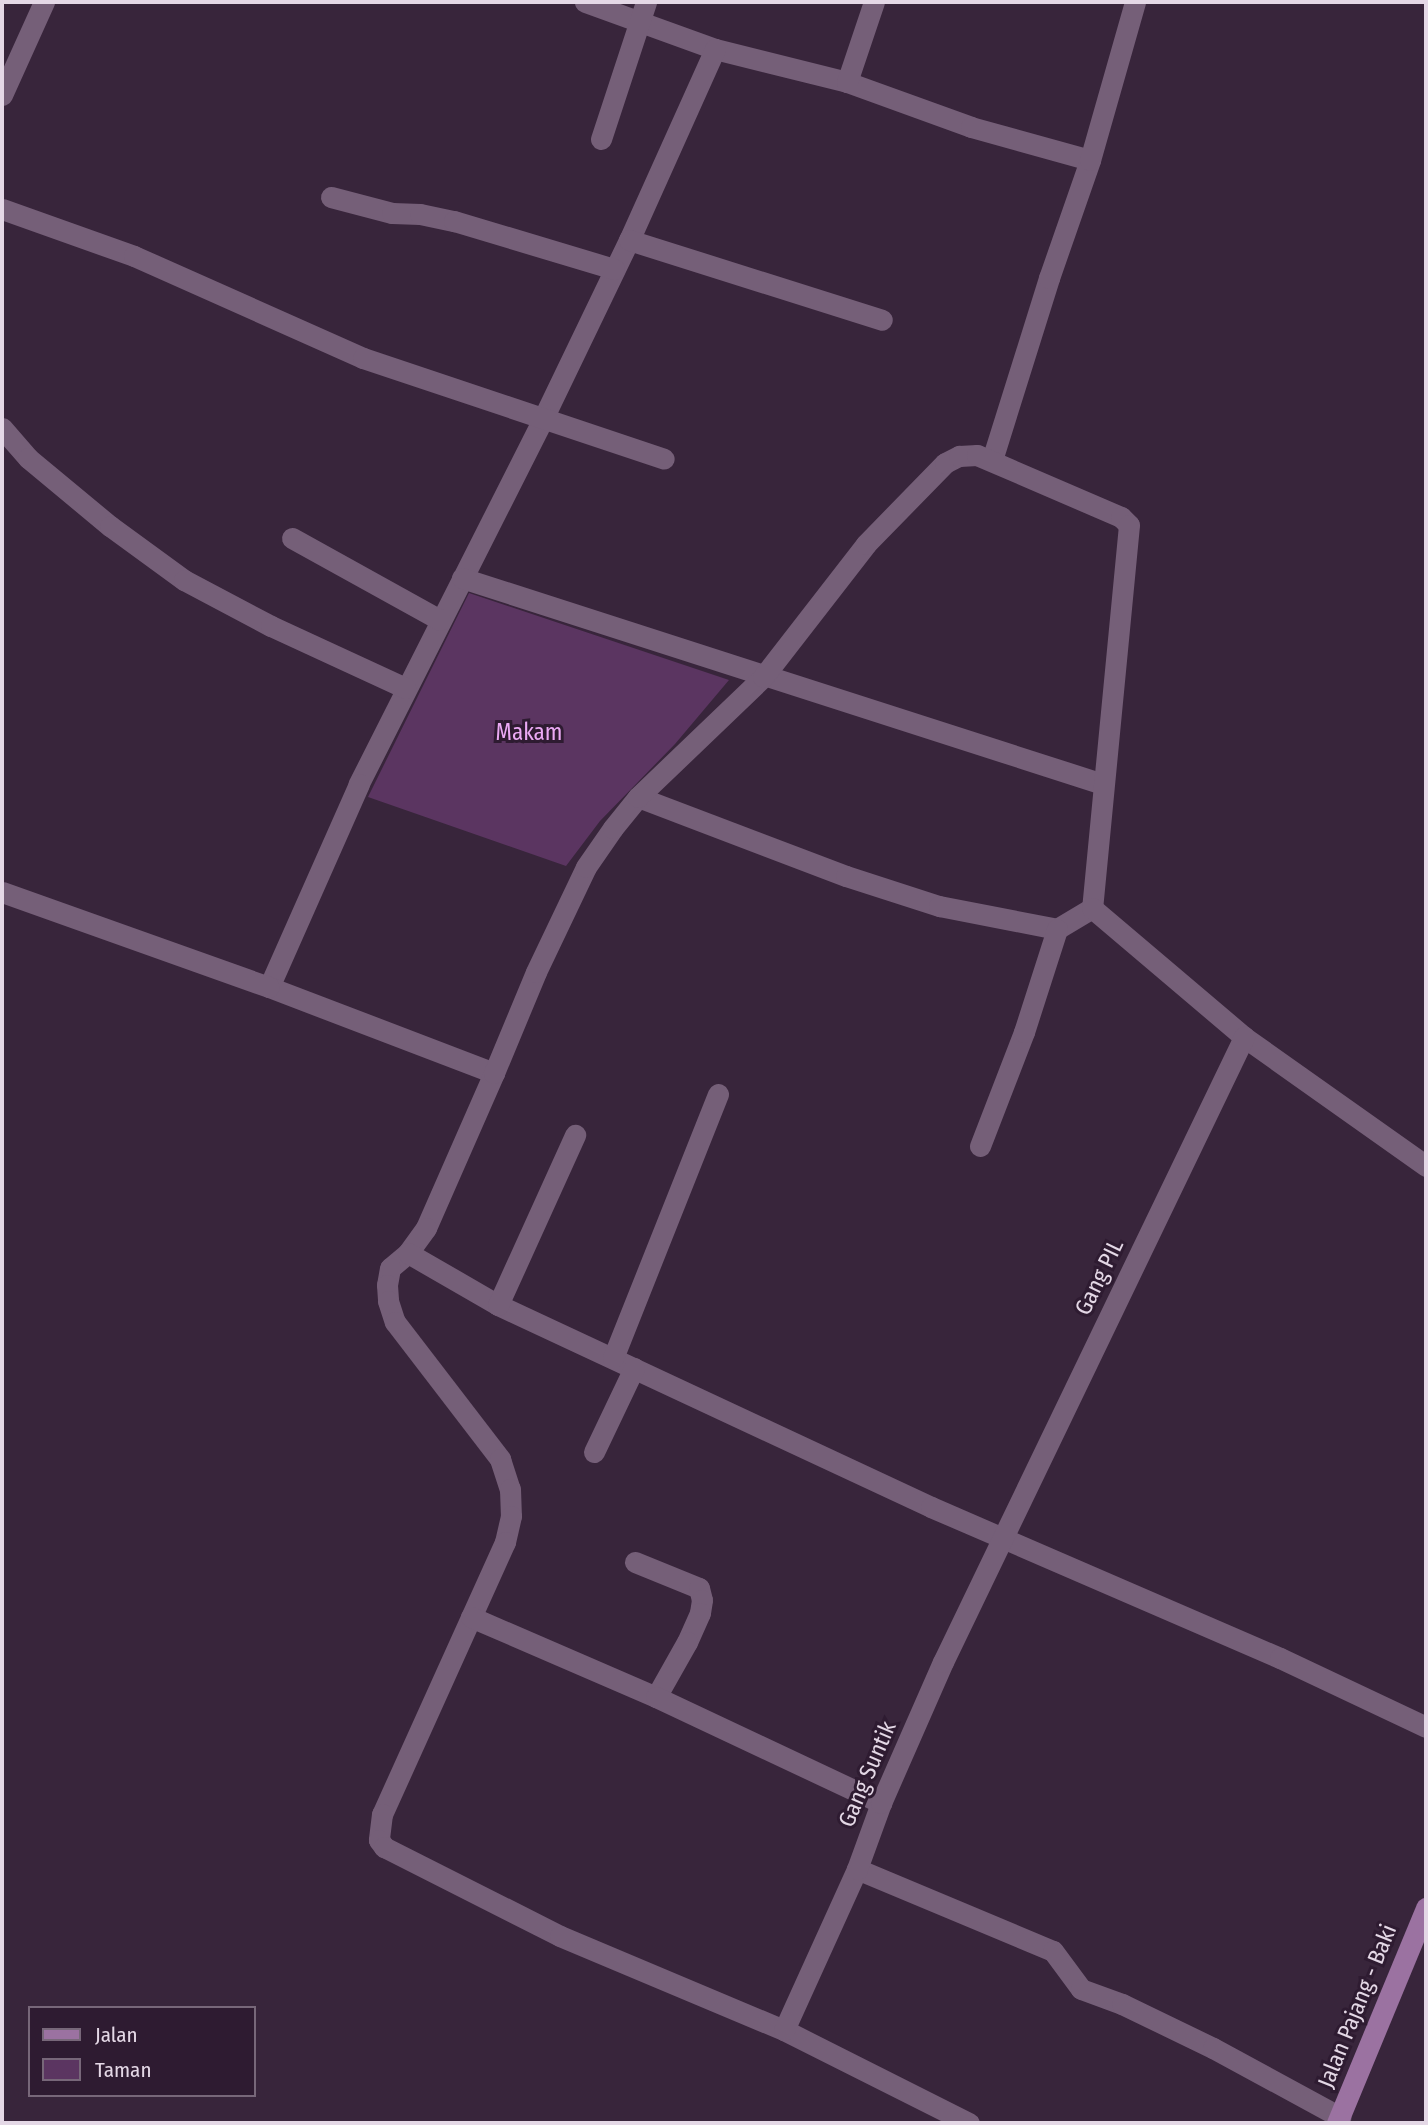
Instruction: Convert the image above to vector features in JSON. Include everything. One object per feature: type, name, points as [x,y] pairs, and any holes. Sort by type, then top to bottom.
[{"type":"main road","name":"Jalan Pajang - Baki","points":[[1338,2120],[1426,1908]]},
{"type":"street","points":[[2,95],[44,2]]},
{"type":"street","points":[[585,2],[644,11],[715,49],[847,82],[971,127],[1090,160]]},
{"type":"street","points":[[847,82],[874,2]]},
{"type":"street","points":[[992,460],[1049,278],[1090,160],[1135,2]]},
{"type":"street","points":[[601,139],[644,11]]},
{"type":"street","points":[[269,987],[405,688],[543,419],[629,240],[715,49]]},
{"type":"street","points":[[331,197],[392,213],[420,214],[454,221],[614,269]]},
{"type":"street","points":[[2,209],[134,256],[363,358],[664,459]]},
{"type":"street","points":[[629,240],[882,320]]},
{"type":"street","points":[[2,428],[48,475],[110,526],[184,580],[271,626],[405,688]]},
{"type":"street","points":[[969,2123],[784,2030],[559,1936],[384,1847],[379,1831],[382,1814],[505,1542],[511,1516],[510,1489],[500,1458],[395,1322],[388,1301],[387,1285],[390,1268],[408,1252],[426,1228],[536,972],[586,867],[638,797],[763,677],[866,544],[945,463],[959,457],[977,455],[992,460],[1121,517],[1129,525],[1092,908]]},
{"type":"street","points":[[292,538],[440,620]]},
{"type":"street","points":[[462,578],[763,677],[1103,784]]},
{"type":"street","points":[[638,797],[846,876],[939,906],[1057,929]]},
{"type":"street","points":[[2,892],[269,987],[494,1073]]},
{"type":"street","points":[[980,1146],[1024,1032],[1057,929],[1092,908]]},
{"type":"street","points":[[1092,908],[1244,1037],[1426,1166]]},
{"type":"street","name":"Gang PIL","points":[[1001,1539],[1244,1037]]},
{"type":"street","points":[[613,1358],[718,1094]]},
{"type":"street","points":[[498,1304],[575,1135]]},
{"type":"street","points":[[408,1252],[498,1304],[634,1368],[1001,1539],[1280,1658],[1426,1727]]},
{"type":"street","points":[[593,1452],[634,1368]]},
{"type":"street","name":"Gang Suntik","points":[[784,2030],[857,1869],[881,1803],[1001,1539]]},
{"type":"street","points":[[635,1562],[699,1588],[702,1600],[700,1613],[687,1642],[656,1697]]},
{"type":"street","points":[[471,1617],[656,1697],[881,1803]]},
{"type":"street","points":[[857,1869],[1053,1951],[1081,1989],[1122,2004],[1213,2048],[1338,2120]]},
{"type":"green space","name":"Makam","points":[[469,593],[729,680],[675,744],[600,821],[566,866],[368,797]]}]
